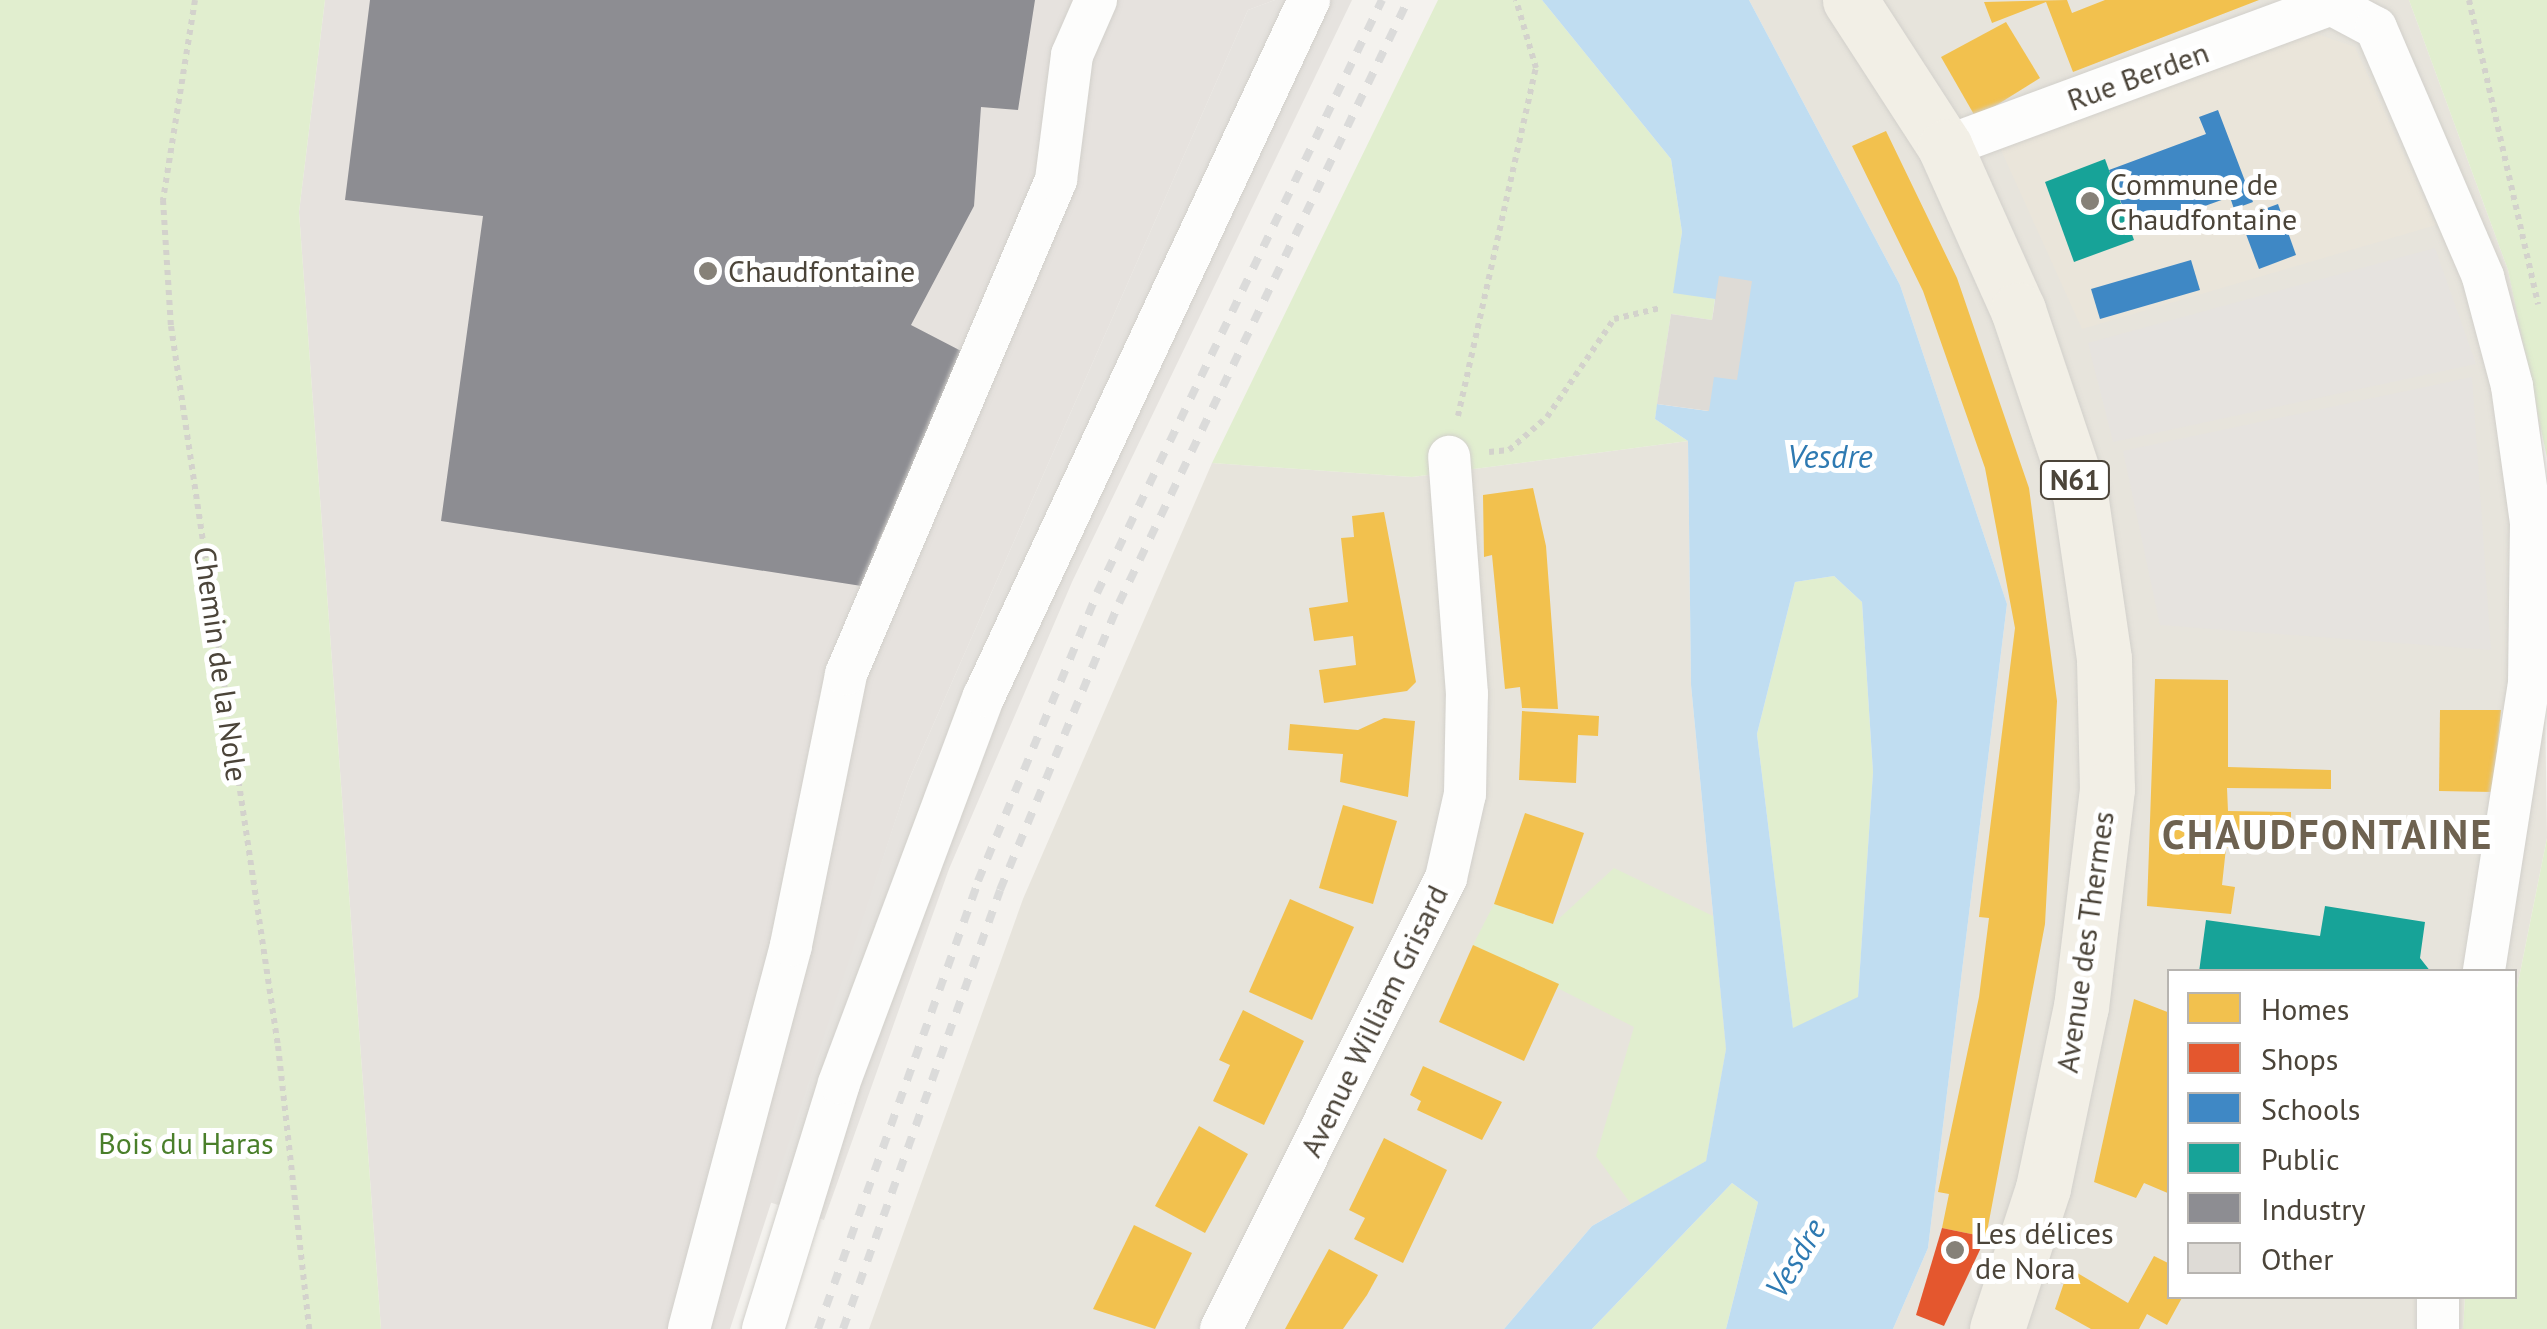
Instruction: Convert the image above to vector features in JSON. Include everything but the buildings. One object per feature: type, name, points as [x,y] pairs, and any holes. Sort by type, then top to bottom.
[{"type":"main road","name":"Avenue des Thermes","points":[[1850,0],[1945,148],[2018,310],[2080,494],[2104,659],[2107,789],[2081,1006],[2043,1188],[1997,1329]]},
{"type":"street","points":[[688,1329],[791,945],[846,674],[1056,180],[1072,55],[1096,0]]},
{"type":"street","points":[[763,1329],[839,1083],[984,696],[1310,0]]},
{"type":"street","name":"Rue Berden","points":[[1945,148],[2331,4],[2376,28],[2483,278],[2512,386]]},
{"type":"street","points":[[2484,969],[2529,684],[2531,523],[2512,386]]},
{"type":"street","name":"Avenue William Grisard","points":[[1221,1329],[1446,878],[1465,794],[1468,694],[1449,458]]},
{"type":"street","points":[[2438,1299],[2438,1329]]},
{"type":"path","name":"Chemin de la Nole","points":[[195,0],[163,200],[171,326],[278,1046],[308,1329]]},
{"type":"path","points":[[1516,0],[1536,68],[1449,458],[1509,450],[1547,417],[1614,318],[1660,308]]},
{"type":"path","points":[[2469,0],[2539,308],[2512,386]]},
{"type":"shaded area","points":[[325,0],[1275,0],[1248,10],[908,782],[730,1329],[381,1329],[299,212]]},
{"type":"shaded area","points":[[1275,0],[1352,0],[1072,582],[949,869],[824,1220],[769,1202],[908,782],[1248,10]]},
{"type":"shaded area","points":[[1749,0],[2409,0],[2508,270],[2541,419],[2547,838],[2517,988],[2517,969],[2167,969],[2167,1299],[2465,1299],[2463,1329],[1893,1329],[1928,1248],[2007,604],[1900,285]]},
{"type":"shaded area","points":[[2314,33],[2355,47],[2436,225],[2082,329],[1997,141]]},
{"type":"shaded area","points":[[2435,248],[2476,364],[2113,442],[2088,343]]},
{"type":"shaded area","points":[[2472,377],[2491,650],[2160,625],[2123,451]]},
{"type":"shaded area","points":[[1688,441],[1691,685],[1726,1049],[1706,1161],[1592,1226],[1504,1329],[869,1329],[1023,899],[1212,463],[1412,477]]},
{"type":"green space","name":"Bois du Haras","points":[[0,0],[325,0],[299,212],[381,1329],[0,1329]]},
{"type":"green space","points":[[1438,0],[1542,0],[1671,159],[1682,232],[1674,292],[1715,299],[1712,320],[1671,314],[1655,419],[1688,441],[1412,477],[1212,463]]},
{"type":"green space","points":[[2409,0],[2547,0],[2547,458],[2508,270]]},
{"type":"green space","points":[[1834,576],[1862,602],[1873,772],[1858,998],[1793,1029],[1757,734],[1795,582]]},
{"type":"green space","points":[[2547,838],[2547,1329],[2463,1329],[2465,1299],[2517,1299],[2517,988]]},
{"type":"green space","points":[[1614,868],[1713,916],[1726,1049],[1706,1161],[1631,1204],[1596,1156],[1634,1027],[1473,945],[1494,904],[1553,924]]},
{"type":"green space","points":[[1732,1183],[1758,1202],[1726,1329],[1592,1329]]},
{"type":"water","name":"Vesdre","points":[[1542,0],[1749,0],[1900,285],[2007,604],[1928,1248],[1893,1329],[1726,1329],[1758,1202],[1732,1183],[1592,1329],[1504,1329],[1592,1226],[1706,1161],[1726,1049],[1691,685],[1688,441],[1655,419],[1657,404],[1708,411],[1715,299],[1673,293],[1682,232],[1671,159]],"holes":[[[1834,576],[1862,602],[1873,772],[1858,997],[1793,1028],[1757,734],[1795,582]]]},
{"type":"railway","points":[[818,1329],[978,881],[1097,593],[1382,0]]},
{"type":"railway","points":[[843,1329],[1000,890],[1119,603],[1408,0]]},
{"type":"place","name":"Commune de Chaudfontaine","points":[[2090,201]]},
{"type":"place","name":"Chaudfontaine","points":[[708,271]]},
{"type":"place","name":"Les délices de Nora","points":[[1955,1250]]},
{"type":"district","name":"CHAUDFONTAINE","points":[[2328,834]]}]
